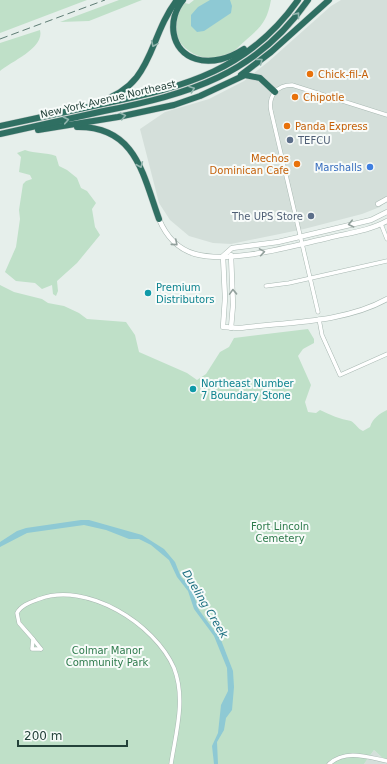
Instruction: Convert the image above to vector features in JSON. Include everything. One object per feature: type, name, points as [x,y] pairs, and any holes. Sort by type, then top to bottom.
[{"type":"highway","points":[[45,116],[104,100],[129,86],[143,69],[168,13],[177,0]]},
{"type":"highway","points":[[183,0],[173,17],[174,36],[183,51],[193,58],[201,60],[221,59],[239,53],[287,15]]},
{"type":"highway","name":"New York Avenue Northeast","points":[[0,126],[154,93],[195,80],[220,69],[248,52],[271,33],[298,0]]},
{"type":"highway","name":"New York Avenue Northeast","points":[[0,134],[158,100],[206,84],[236,68],[266,47],[288,26],[308,0]]},
{"type":"highway","points":[[233,80],[267,56],[329,0]]},
{"type":"highway","points":[[0,134],[38,130],[118,117],[174,105],[200,96],[245,75],[256,76],[262,79],[275,92]]},
{"type":"highway","points":[[38,130],[85,128],[106,132],[121,140],[138,160],[159,219]]},
{"type":"street","points":[[318,312],[270,102],[275,92],[282,86],[294,85],[387,114]]},
{"type":"street","points":[[378,204],[387,200]]},
{"type":"street","points":[[223,256],[232,248],[265,245],[371,220],[387,212]]},
{"type":"street","points":[[159,219],[169,237],[183,249],[201,255],[223,256],[264,252],[302,244],[381,224],[387,221]]},
{"type":"street","points":[[381,224],[387,239]]},
{"type":"street","points":[[231,255],[233,305],[231,328]]},
{"type":"street","points":[[223,256],[225,298],[224,327],[231,328],[319,319],[358,312],[387,299]]},
{"type":"street","points":[[266,286],[310,278],[387,260]]},
{"type":"street","points":[[319,319],[322,335],[340,375],[387,354]]},
{"type":"street","points":[[33,639],[17,618],[19,608],[44,596],[58,594],[80,596],[99,602],[129,617],[143,628],[165,652],[177,677],[180,706],[171,764]]},
{"type":"street","points":[[329,764],[341,756],[352,755],[387,761]]},
{"type":"shaded area","points":[[341,0],[387,0],[387,200],[380,207],[362,214],[304,229],[231,244],[213,243],[189,236],[170,220],[159,203],[140,129],[165,112],[209,99],[244,81],[268,62],[331,6]]},
{"type":"shaded area","points":[[374,750],[387,762],[387,764],[364,764]]},
{"type":"green space","points":[[0,0],[87,0],[0,33]]},
{"type":"green space","points":[[119,0],[142,0],[89,21],[60,22]]},
{"type":"green space","points":[[194,0],[271,0],[266,18],[256,31],[232,53],[216,58],[203,57],[191,53],[182,45],[176,35],[174,24],[177,13],[185,3],[189,4]]},
{"type":"green space","points":[[40,30],[40,37],[32,49],[0,71],[0,43]]},
{"type":"green space","points":[[25,150],[56,156],[59,166],[77,178],[81,188],[87,191],[96,203],[92,209],[95,227],[100,235],[77,263],[57,281],[58,291],[56,296],[53,294],[52,285],[42,289],[35,283],[16,281],[5,272],[16,247],[23,184],[32,179],[30,175],[19,172],[21,157],[17,153]]},
{"type":"green space","points":[[0,285],[14,292],[42,299],[48,303],[64,306],[79,313],[87,319],[126,322],[135,335],[139,352],[187,373],[197,380],[206,374],[220,352],[229,347],[234,338],[308,329],[314,339],[314,343],[303,349],[298,356],[311,385],[305,402],[308,412],[316,413],[320,410],[335,417],[351,421],[363,431],[370,427],[373,421],[381,413],[387,410],[387,762],[374,750],[364,764],[0,764]]},
{"type":"water","points":[[210,0],[230,0],[232,6],[231,13],[204,31],[197,32],[191,26],[191,15],[198,7]]},
{"type":"water","points":[[89,520],[142,535],[164,549],[175,562],[181,577],[191,587],[199,610],[221,640],[233,671],[234,687],[232,710],[226,718],[224,730],[217,742],[218,764],[214,764],[212,746],[218,733],[221,705],[228,691],[227,668],[214,636],[194,609],[188,591],[177,577],[169,560],[151,545],[139,539],[129,539],[106,530],[84,525],[27,533],[0,547],[0,542],[17,531],[26,528]]},
{"type":"railway","points":[[0,39],[105,0]]},
{"type":"place","name":"Chick-fil-A","points":[[310,74]]},
{"type":"place","name":"Chipotle","points":[[295,97]]},
{"type":"place","name":"Panda Express","points":[[287,126]]},
{"type":"place","name":"TEFCU","points":[[290,140]]},
{"type":"place","name":"Mechos Dominican Cafe","points":[[297,164]]},
{"type":"place","name":"Marshalls","points":[[370,167]]},
{"type":"place","name":"The UPS Store","points":[[311,216]]},
{"type":"place","name":"Premium Distributors","points":[[148,293]]},
{"type":"place","name":"Northeast Number 7 Boundary Stone","points":[[193,389]]},
{"type":"park label","name":"Fort Lincoln Cemetery","points":[[280,532]]},
{"type":"park label","name":"Colmar Manor Community Park","points":[[107,656]]},
{"type":"water label","name":"Dueling Creek","points":[[205,604]]}]
